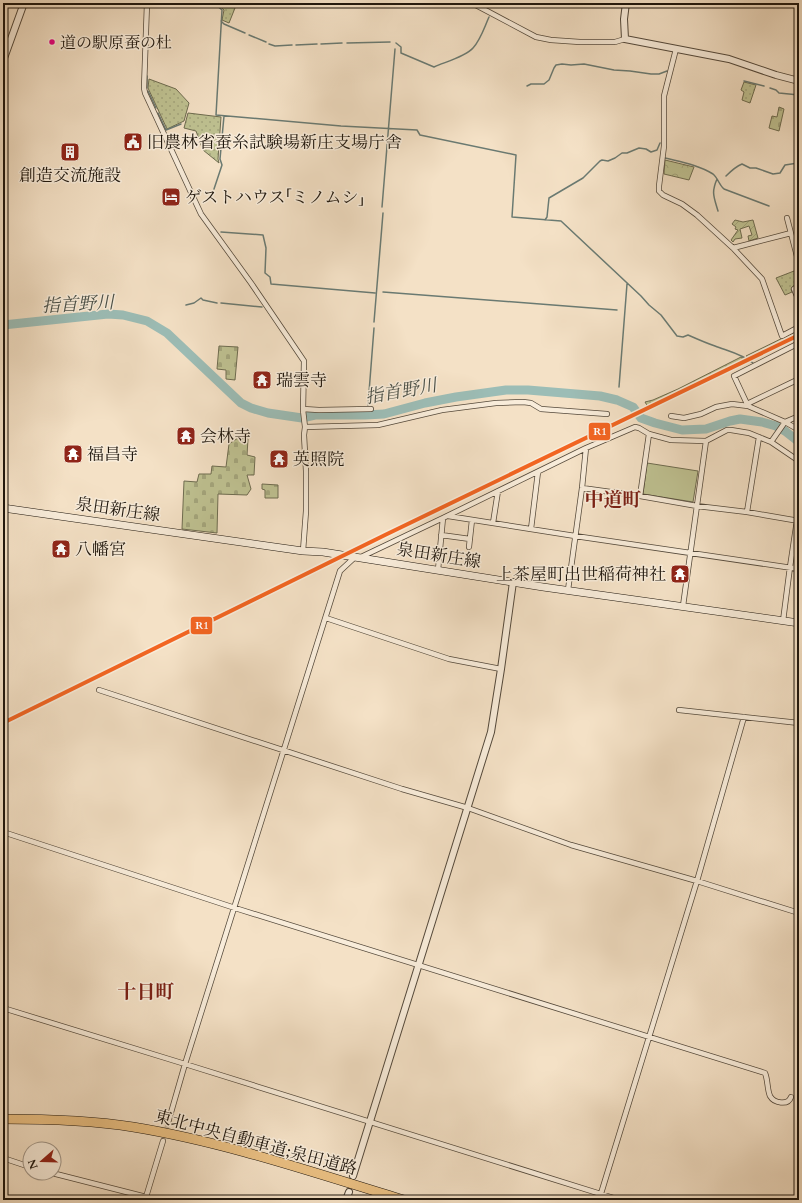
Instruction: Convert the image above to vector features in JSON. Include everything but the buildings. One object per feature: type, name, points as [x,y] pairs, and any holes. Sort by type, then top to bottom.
[{"type":"highway","name":"東北中央自動車道;泉田道路","points":[[3,1119],[92,1122],[132,1127],[174,1135],[229,1148],[404,1200]]},
{"type":"main road","name":"泉田新庄線","points":[[3,508],[303,551],[358,557],[513,582],[799,623]]},
{"type":"street","points":[[3,60],[24,3]]},
{"type":"street","points":[[147,3],[145,93],[201,214],[304,361],[303,410],[305,427],[306,511],[303,551]]},
{"type":"street","points":[[472,3],[536,37],[551,40],[580,42],[615,42],[625,39],[729,59],[799,81]]},
{"type":"street","points":[[625,39],[624,19],[626,3]]},
{"type":"street","points":[[676,49],[664,96],[664,146],[659,190],[663,195],[682,204],[697,215],[733,248],[762,279],[782,336],[799,327]]},
{"type":"street","points":[[787,218],[798,250],[799,264]]},
{"type":"street","points":[[733,248],[791,233]]},
{"type":"street","points":[[799,286],[794,289],[799,301]]},
{"type":"street","points":[[748,405],[734,376],[799,343]]},
{"type":"street","points":[[748,405],[799,379]]},
{"type":"street","points":[[305,427],[378,425],[442,410],[496,403],[523,402],[531,403],[541,409],[606,414]]},
{"type":"street","points":[[671,416],[684,418],[701,414],[716,407],[732,404],[748,405],[799,430]]},
{"type":"street","points":[[303,410],[371,409]]},
{"type":"street","points":[[771,442],[785,422],[799,416]]},
{"type":"street","points":[[168,1123],[185,1064],[340,571],[358,557],[448,516],[586,448],[635,427],[649,434],[671,440],[706,441],[727,430],[750,433],[771,442],[799,461]]},
{"type":"street","points":[[640,496],[649,434]]},
{"type":"street","points":[[747,512],[759,437]]},
{"type":"street","points":[[682,606],[706,441]]},
{"type":"street","points":[[568,590],[586,448]]},
{"type":"street","points":[[531,529],[538,472]]},
{"type":"street","points":[[582,488],[798,521]]},
{"type":"street","points":[[493,523],[498,491]]},
{"type":"street","points":[[783,621],[799,507]]},
{"type":"street","points":[[448,516],[799,569]]},
{"type":"street","points":[[438,570],[443,518]]},
{"type":"street","points":[[469,546],[472,520]]},
{"type":"street","points":[[441,535],[470,539]]},
{"type":"street","points":[[353,1176],[491,732],[513,582]]},
{"type":"street","points":[[326,618],[449,659],[501,670]]},
{"type":"street","points":[[99,690],[284,749],[402,789],[468,808],[571,845],[697,881],[799,913]]},
{"type":"street","points":[[679,710],[799,723]]},
{"type":"street","points":[[599,1200],[697,881],[744,717]]},
{"type":"street","points":[[3,832],[235,908],[765,1073],[769,1092],[773,1099],[779,1103],[788,1102],[791,1097]]},
{"type":"street","points":[[3,1008],[620,1200]]},
{"type":"street","points":[[146,1197],[162,1141]]},
{"type":"street","points":[[3,1158],[22,1164]]},
{"type":"street","points":[[62,1176],[158,1200]]},
{"type":"street","points":[[346,1200],[349,1192]]},
{"type":"green space","points":[[216,3],[237,3],[229,23],[222,20],[224,10]]},
{"type":"green space","points":[[149,79],[176,89],[189,103],[184,121],[167,129],[148,88]]},
{"type":"green space","points":[[744,82],[756,85],[750,103],[742,100],[744,92],[741,90]]},
{"type":"green space","points":[[779,107],[784,109],[779,131],[769,128],[772,116],[777,117]]},
{"type":"green space","points":[[188,113],[221,117],[219,163],[203,150],[196,131],[184,128]]},
{"type":"green space","points":[[665,160],[694,167],[689,180],[664,174]]},
{"type":"green space","points":[[735,220],[743,222],[753,220],[758,238],[749,241],[748,236],[752,235],[749,226],[740,229],[742,238],[735,239],[733,242],[731,240],[738,230],[735,229],[736,227],[732,224]]},
{"type":"green space","points":[[794,271],[796,278],[799,277],[799,279],[791,289],[792,292],[785,295],[776,278]]},
{"type":"green space","points":[[799,330],[799,333],[749,358],[746,356]]},
{"type":"green space","points":[[219,346],[238,347],[235,380],[226,379],[226,370],[217,369]]},
{"type":"green space","points":[[741,357],[745,359],[648,407],[645,402],[678,389]]},
{"type":"green space","points":[[238,438],[248,439],[247,455],[255,457],[254,475],[247,475],[251,489],[247,495],[218,494],[217,533],[182,529],[184,481],[197,482],[199,474],[211,474],[212,466],[226,467],[229,444]]},
{"type":"green space","points":[[647,463],[698,471],[693,502],[643,494]]},
{"type":"green space","points":[[262,484],[278,485],[278,498],[265,498],[265,490],[262,489]]},
{"type":"waterway","points":[[214,3],[222,10],[216,115],[341,126],[417,130],[420,135],[516,155],[512,217],[561,221],[661,315],[677,336],[683,337],[688,335],[708,344],[740,355],[753,363]]},
{"type":"waterway","points":[[396,43],[401,47],[401,53],[434,67],[460,57],[473,48],[476,45],[489,17]]},
{"type":"waterway","points":[[221,21],[224,24],[245,33]]},
{"type":"waterway","points":[[249,35],[266,42]]},
{"type":"waterway","points":[[347,43],[390,42]]},
{"type":"waterway","points":[[321,44],[342,43]]},
{"type":"waterway","points":[[269,44],[275,46],[292,45]]},
{"type":"waterway","points":[[296,45],[317,44]]},
{"type":"waterway","points":[[382,207],[395,49]]},
{"type":"waterway","points":[[527,86],[531,84],[544,84],[549,80],[556,65],[562,64],[584,64],[614,70],[651,74],[659,74],[667,71]]},
{"type":"waterway","points":[[147,76],[147,88]]},
{"type":"waterway","points":[[744,81],[764,86]]},
{"type":"waterway","points":[[770,88],[779,93],[799,95]]},
{"type":"waterway","points":[[148,91],[156,108]]},
{"type":"waterway","points":[[158,113],[166,130],[181,124]]},
{"type":"waterway","points":[[214,189],[222,165],[220,159],[224,116]]},
{"type":"waterway","points":[[545,220],[547,217],[549,198],[583,178],[600,161],[608,161],[622,153],[627,153],[639,148],[646,149],[651,152],[657,150],[660,143]]},
{"type":"waterway","points":[[665,158],[702,168],[713,174],[724,189],[769,206]]},
{"type":"waterway","points":[[726,176],[742,164],[750,168],[756,168],[773,174],[780,173],[785,165],[798,163]]},
{"type":"waterway","points":[[717,179],[714,198],[718,211]]},
{"type":"waterway","points":[[374,322],[383,213]]},
{"type":"waterway","points":[[221,232],[263,235],[266,248],[265,273],[270,277],[271,284],[375,293]]},
{"type":"waterway","points":[[619,387],[627,284]]},
{"type":"waterway","points":[[383,292],[617,310]]},
{"type":"waterway","points":[[186,305],[194,303],[201,298],[203,300],[217,303]]},
{"type":"waterway","points":[[221,303],[262,307]]},
{"type":"waterway","name":"指首野川","points":[[3,325],[108,314],[123,315],[147,321],[167,333],[241,403],[251,408],[268,413],[302,418],[315,415],[384,414],[425,403],[456,397],[506,390],[528,390],[600,396],[617,400],[633,407],[641,418],[682,430],[706,429],[740,419],[762,422],[776,426],[799,442]]},
{"type":"waterway","points":[[368,405],[374,328]]},
{"type":"tunnel","points":[[163,1141],[168,1123]]},
{"type":"transit line","name":"R1","points":[[3,723],[385,535],[799,335]]},
{"type":"place","name":"道の駅原蚕の杜","points":[[52,42]]},
{"type":"place","name":"旧農林省蚕糸試験場新庄支場庁舎","points":[[133,142]]},
{"type":"place","name":"創造交流施設","points":[[70,152]]},
{"type":"place","name":"ゲストハウス「ミノムシ」","points":[[171,197]]},
{"type":"place","name":"瑞雲寺","points":[[262,380]]},
{"type":"place","name":"会林寺","points":[[186,436]]},
{"type":"place","name":"福昌寺","points":[[73,454]]},
{"type":"place","name":"英照院","points":[[279,459]]},
{"type":"place","name":"八幡宮","points":[[61,549]]},
{"type":"place","name":"上茶屋町出世稲荷神社","points":[[680,574]]},
{"type":"district","name":"中道町","points":[[613,499]]},
{"type":"district","name":"十日町","points":[[146,991]]}]
